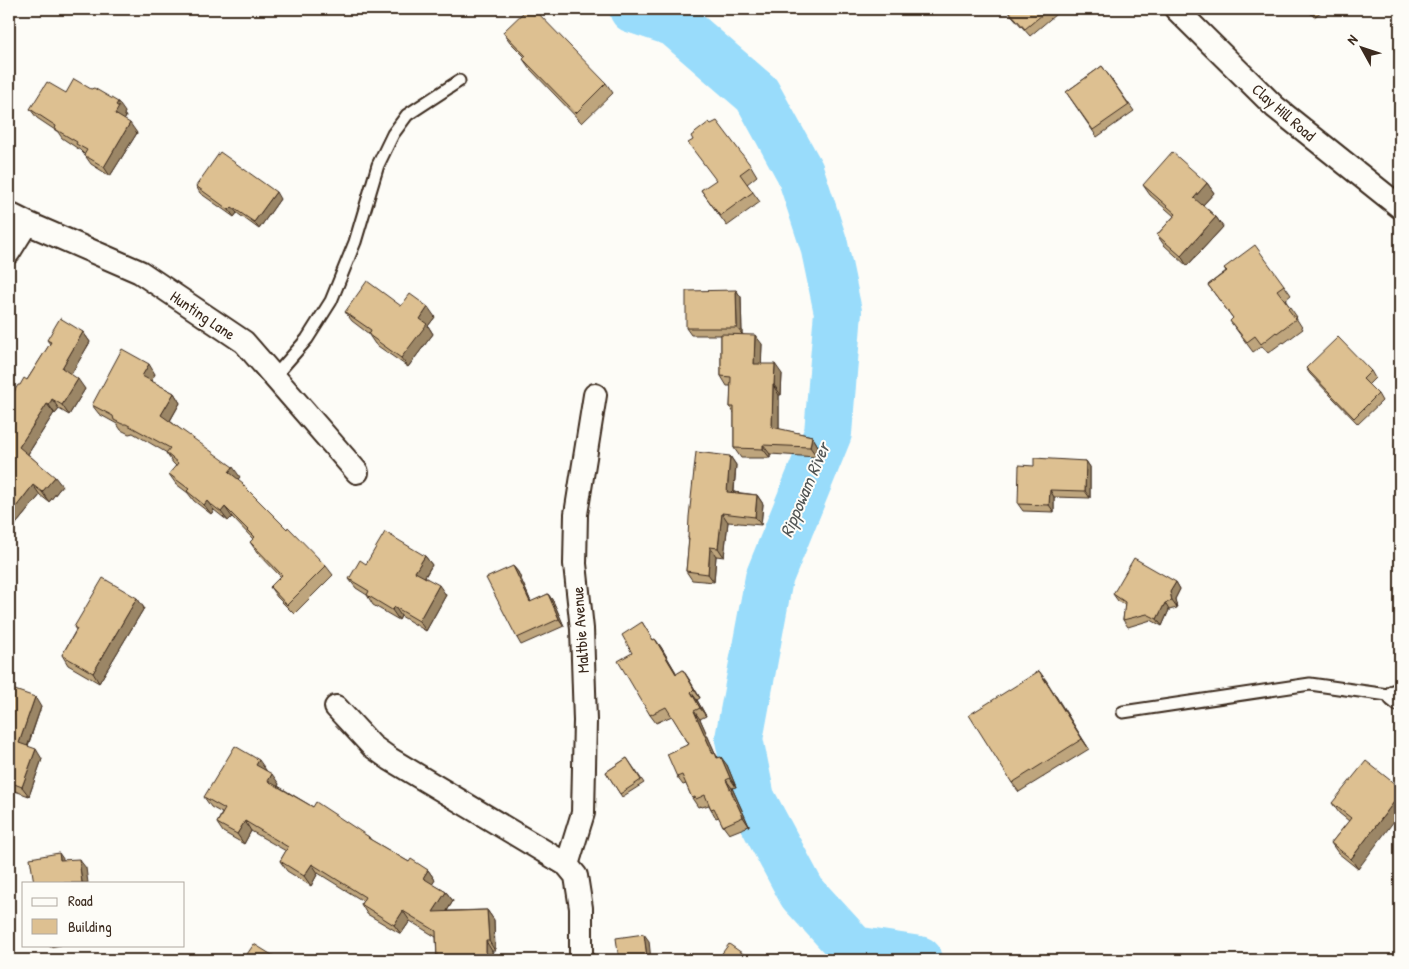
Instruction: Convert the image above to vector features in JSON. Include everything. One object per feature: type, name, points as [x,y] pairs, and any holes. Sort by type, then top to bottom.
[{"type":"street","name":"Clay Hill Road","points":[[1176,9],[1275,107],[1400,206]]},
{"type":"street","name":"Hunting Lane","points":[[18,218],[140,272],[244,342],[357,472]]},
{"type":"street","points":[[9,252],[18,218]]},
{"type":"street","name":"Maltbie Avenue","points":[[567,865],[583,813],[585,721],[582,629],[574,564],[575,522],[595,395]]},
{"type":"street","points":[[336,707],[372,746],[390,759],[567,865],[576,876],[581,908],[581,960]]},
{"type":"lane","points":[[274,377],[307,339],[332,301],[355,242],[378,165],[393,134],[407,115],[458,81]]},
{"type":"lane","points":[[1123,712],[1310,684],[1398,698]]},
{"type":"building","points":[[527,9],[534,9],[606,83],[576,113],[523,59],[526,56],[503,32]]},
{"type":"building","points":[[1007,9],[1049,9],[1025,29]]},
{"type":"building","points":[[1400,46],[1400,62],[1394,49]]},
{"type":"building","points":[[1102,66],[1129,105],[1093,130],[1066,92]]},
{"type":"building","points":[[74,79],[118,102],[116,105],[119,107],[115,114],[130,123],[104,167],[84,155],[87,150],[76,144],[77,142],[55,129],[56,126],[30,109],[47,82],[66,93]]},
{"type":"building","points":[[717,121],[751,166],[740,174],[753,192],[720,216],[701,190],[716,180],[688,143],[693,140],[691,136],[709,122],[711,124]]},
{"type":"building","points":[[220,152],[276,192],[254,222],[232,207],[229,210],[196,186]]},
{"type":"building","points":[[1172,152],[1207,183],[1194,198],[1216,217],[1181,256],[1157,235],[1176,214],[1143,185]]},
{"type":"building","points":[[1255,245],[1284,285],[1277,290],[1290,307],[1288,309],[1296,319],[1261,344],[1255,336],[1247,342],[1230,321],[1233,318],[1208,285],[1227,271],[1224,268]]},
{"type":"building","points":[[367,281],[401,306],[410,294],[428,307],[420,319],[427,324],[401,358],[369,335],[371,330],[345,312]]},
{"type":"building","points":[[736,290],[737,328],[686,328],[686,291]]},
{"type":"building","points":[[60,318],[83,332],[62,368],[78,379],[62,405],[52,399],[49,405],[47,404],[19,447],[55,477],[42,492],[33,485],[9,516],[9,400],[24,378],[27,380],[51,342],[47,340]]},
{"type":"building","points":[[721,334],[755,335],[754,364],[775,364],[772,427],[812,436],[810,447],[763,445],[763,449],[734,448],[734,407],[730,407],[731,377],[721,376]]},
{"type":"building","points":[[1338,337],[1371,371],[1363,379],[1378,394],[1354,418],[1306,368]]},
{"type":"building","points":[[122,349],[149,364],[142,376],[174,393],[161,415],[233,467],[229,472],[243,483],[326,566],[287,605],[270,587],[282,575],[250,542],[255,537],[225,507],[221,512],[207,501],[204,505],[187,491],[189,489],[169,474],[178,463],[166,453],[170,448],[126,424],[114,420],[113,416],[92,405]]},
{"type":"building","points":[[696,452],[730,456],[727,492],[757,495],[755,517],[722,513],[718,548],[710,547],[708,574],[686,571],[689,517]]},
{"type":"building","points":[[1034,458],[1086,461],[1085,491],[1050,490],[1049,505],[1018,504],[1019,465],[1034,466]]},
{"type":"building","points":[[385,532],[425,556],[415,572],[439,585],[419,621],[395,607],[392,610],[367,595],[369,591],[349,579],[360,560],[366,564]]},
{"type":"building","points":[[1134,558],[1176,582],[1170,592],[1172,601],[1165,603],[1157,619],[1147,614],[1123,620],[1125,602],[1113,594]]},
{"type":"building","points":[[513,566],[530,602],[548,594],[559,619],[517,638],[486,578]]},
{"type":"building","points":[[103,578],[137,598],[93,673],[62,655],[77,629],[74,627]]},
{"type":"building","points":[[642,622],[653,640],[655,639],[676,674],[683,670],[694,689],[691,692],[700,708],[694,711],[713,754],[715,753],[717,758],[721,757],[730,778],[726,780],[743,817],[723,826],[714,808],[711,809],[705,795],[696,799],[695,797],[692,798],[682,775],[677,777],[667,754],[689,744],[666,707],[650,715],[618,661],[632,653],[622,635]]},
{"type":"building","points":[[1039,671],[1082,739],[1012,783],[969,715]]},
{"type":"building","points":[[9,688],[35,697],[19,743],[36,749],[22,787],[9,782]]},
{"type":"building","points":[[235,746],[259,760],[256,765],[272,774],[268,781],[313,807],[316,802],[368,838],[409,862],[411,859],[428,870],[423,878],[446,892],[433,912],[487,910],[489,941],[486,941],[486,960],[437,960],[436,931],[403,911],[394,925],[361,904],[365,897],[312,864],[304,876],[280,861],[288,847],[245,821],[237,834],[217,823],[225,809],[204,797]]},
{"type":"building","points":[[627,758],[641,780],[620,794],[606,772]]},
{"type":"building","points":[[1366,761],[1400,788],[1400,794],[1351,859],[1331,843],[1351,818],[1332,803]]},
{"type":"building","points":[[59,853],[60,860],[79,859],[82,882],[34,882],[30,858]]},
{"type":"building","points":[[644,934],[647,958],[644,960],[619,960],[616,938]]},
{"type":"building","points":[[254,944],[280,960],[243,960]]},
{"type":"building","points":[[729,944],[752,960],[717,960]]},
{"type":"waterway","name":"Rippowam River","points":[[633,9],[675,23],[757,94],[800,172],[824,245],[838,312],[828,433],[769,578],[739,739],[751,798],[802,893],[854,950],[919,960]]}]
